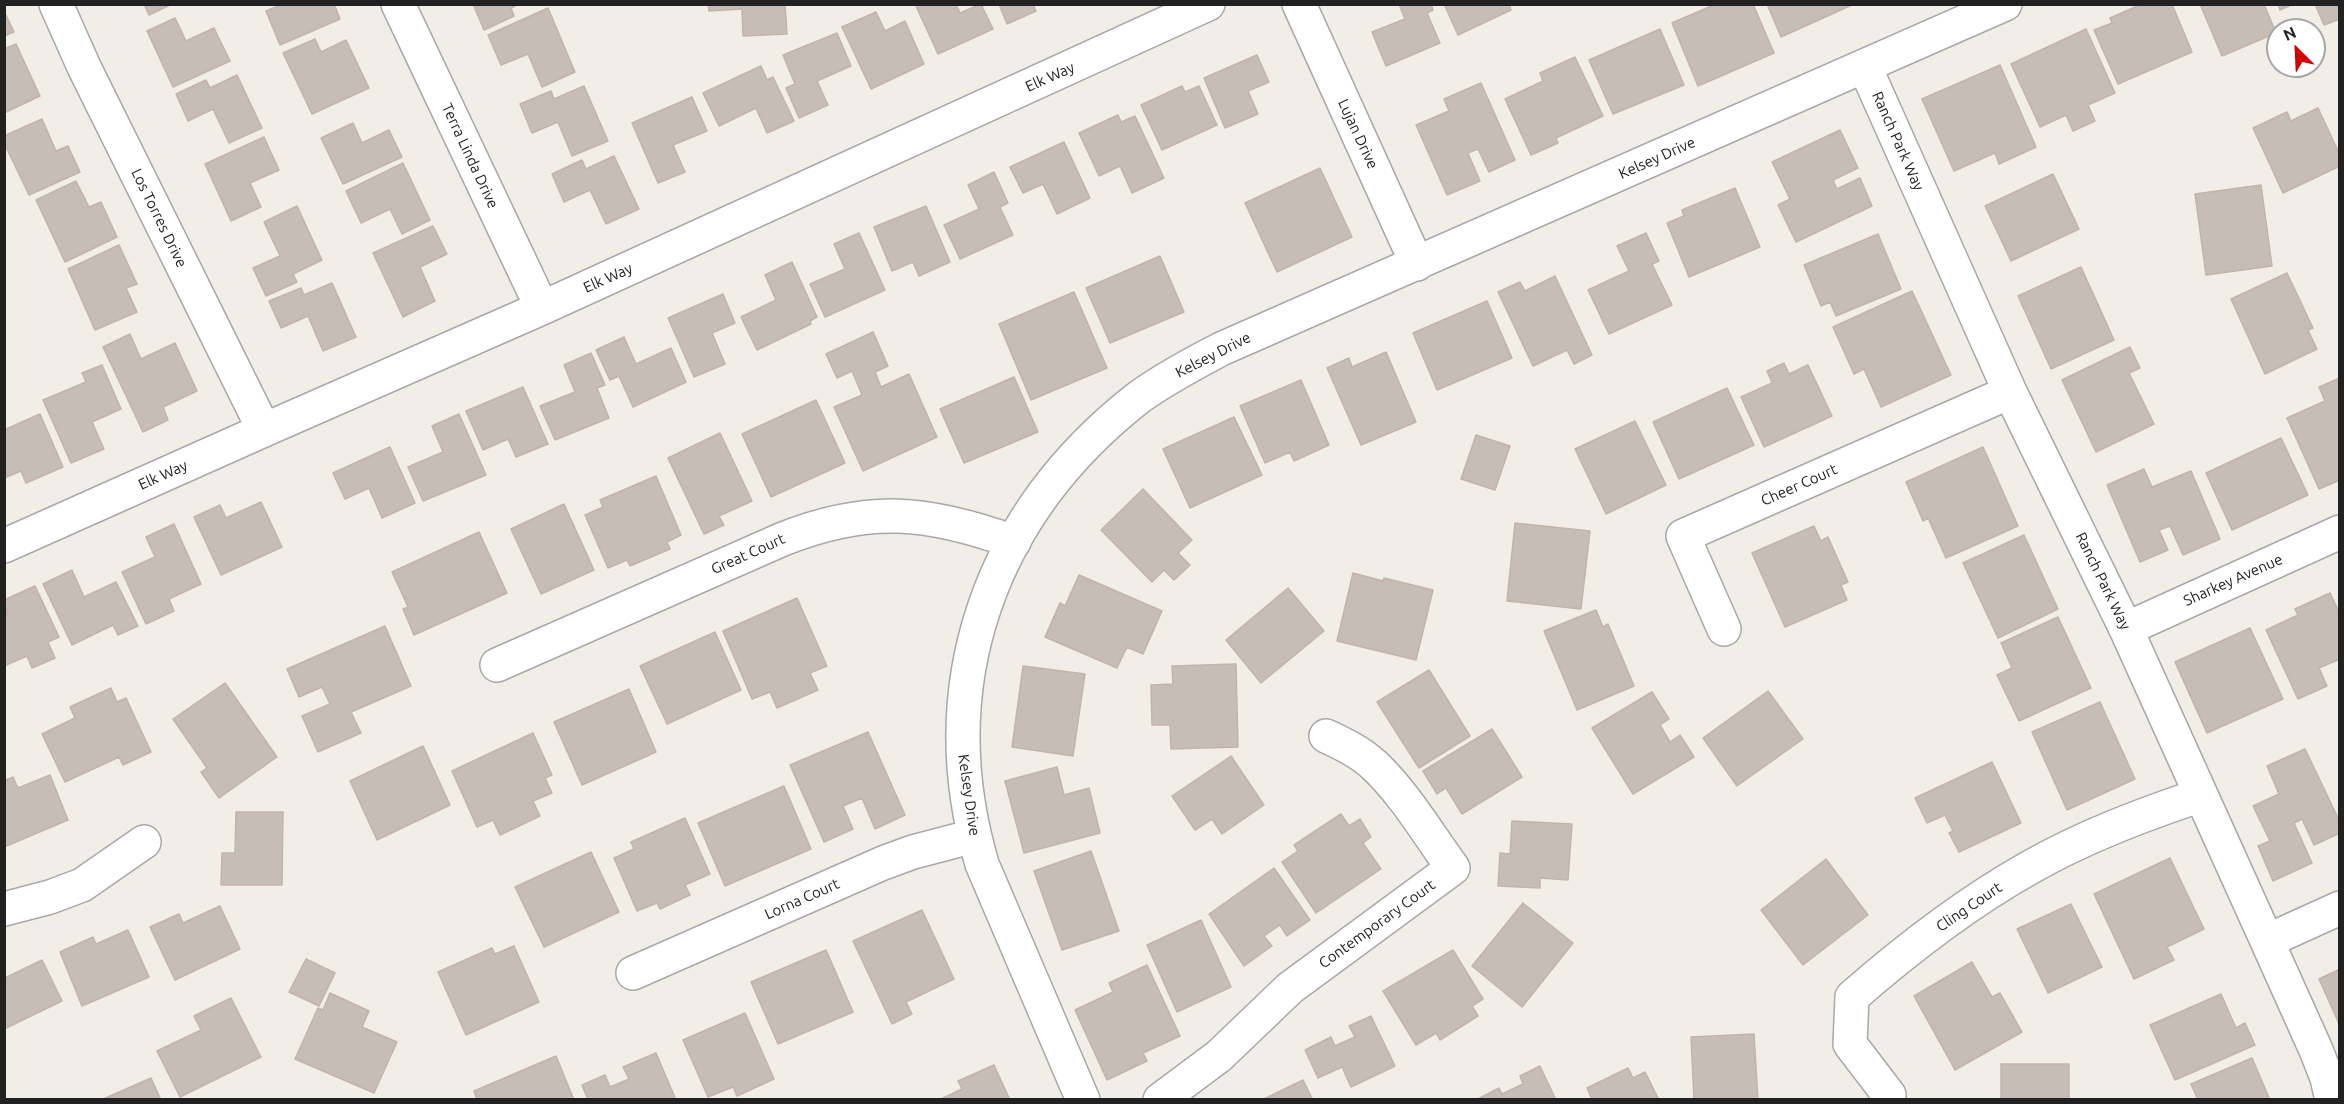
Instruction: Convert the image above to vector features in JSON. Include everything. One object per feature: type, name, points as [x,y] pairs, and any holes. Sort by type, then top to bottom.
[{"type":"street","name":"Los Torres Drive","points":[[56,4],[84,67],[264,430]]},
{"type":"street","name":"Terra Linda Drive","points":[[398,4],[542,308]]},
{"type":"street","name":"Elk Way","points":[[4,546],[542,308],[1208,4]]},
{"type":"street","name":"Lujan Drive","points":[[1299,4],[1417,264]]},
{"type":"street","name":"Kelsey Drive","points":[[1083,1100],[982,864],[974,836],[963,769],[963,700],[976,632],[987,599],[1014,542],[1049,488],[1090,440],[1156,386],[1221,349],[2005,4]]},
{"type":"street","name":"Ranch Park Way","points":[[1865,67],[2010,392],[2126,628],[2316,1050],[2327,1078],[2332,1100]]},
{"type":"street","name":"Cheer Court","points":[[1724,629],[1683,536],[2010,392]]},
{"type":"street","name":"Great Court","points":[[497,665],[783,538],[843,520],[876,516],[909,516],[942,520],[1014,542]]},
{"type":"street","name":"Sharkey Avenue","points":[[2126,628],[2340,532]]},
{"type":"street","name":"Contemporary Court","points":[[1160,1100],[1220,1056],[1290,988],[1453,868],[1393,786],[1373,764],[1348,746],[1326,736]]},
{"type":"street","name":"Cling Court","points":[[1889,1095],[1850,1044],[1852,997],[1901,954],[1976,900],[2030,867],[2085,839],[2201,795]]},
{"type":"street","name":"Lorna Court","points":[[633,973],[883,863],[913,852],[974,836]]},
{"type":"street","points":[[4,909],[50,897],[82,885],[144,842]]},
{"type":"street","points":[[2267,941],[2340,908]]},
{"type":"building","points":[[144,4],[172,4],[149,15]]},
{"type":"building","points":[[283,4],[334,4],[340,19],[280,45],[266,11]]},
{"type":"building","points":[[473,4],[519,4],[511,8],[514,16],[484,30]]},
{"type":"building","points":[[708,4],[785,4],[787,34],[743,36],[742,9],[709,11]]},
{"type":"building","points":[[915,4],[956,4],[960,13],[981,4],[993,29],[938,54]]},
{"type":"building","points":[[999,4],[1033,4],[1036,11],[1007,24]]},
{"type":"building","points":[[1399,4],[1431,4],[1433,10],[1427,13],[1440,43],[1386,66],[1372,32],[1405,19]]},
{"type":"building","points":[[1444,4],[1509,4],[1511,10],[1458,35]]},
{"type":"building","points":[[1716,4],[1753,4],[1774,53],[1698,86],[1672,23]]},
{"type":"building","points":[[1767,4],[1854,4],[1781,37]]},
{"type":"building","points":[[2142,4],[2172,4],[2192,52],[2118,84],[2094,30],[2112,23],[2110,18]]},
{"type":"building","points":[[2200,4],[2264,4],[2270,18],[2266,18],[2266,37],[2222,56]]},
{"type":"building","points":[[2278,4],[2293,4],[2280,10]]},
{"type":"building","points":[[2315,4],[2338,4],[2340,19],[2326,24],[2326,18],[2321,18]]},
{"type":"building","points":[[548,8],[575,72],[542,87],[528,54],[501,65],[488,35]]},
{"type":"building","points":[[4,11],[14,32],[4,36]]},
{"type":"building","points":[[876,12],[885,31],[905,21],[924,64],[871,89],[842,27]]},
{"type":"building","points":[[175,18],[186,41],[214,28],[230,61],[173,87],[147,31]]},
{"type":"building","points":[[1660,29],[1684,85],[1613,114],[1589,60]]},
{"type":"building","points":[[2086,29],[2115,93],[2088,105],[2095,121],[2073,131],[2066,115],[2040,127],[2011,64]]},
{"type":"building","points":[[837,33],[851,66],[817,81],[828,105],[799,118],[786,88],[795,84],[783,55]]},
{"type":"building","points":[[315,39],[321,52],[346,40],[369,88],[312,114],[283,53]]},
{"type":"building","points":[[16,44],[40,96],[4,113],[4,49]]},
{"type":"building","points":[[1257,55],[1269,82],[1248,91],[1258,114],[1225,128],[1204,78]]},
{"type":"building","points":[[1575,57],[1603,116],[1556,138],[1558,143],[1531,155],[1505,99],[1543,81],[1540,73]]},
{"type":"building","points":[[2000,65],[2036,147],[1999,164],[1995,153],[1954,171],[1922,99]]},
{"type":"building","points":[[761,66],[767,80],[773,77],[794,121],[767,133],[756,108],[719,126],[703,93]]},
{"type":"building","points":[[237,75],[262,128],[229,143],[213,109],[188,121],[176,94],[206,80],[210,88]]},
{"type":"building","points":[[1481,83],[1515,160],[1489,172],[1478,149],[1468,153],[1480,181],[1447,195],[1416,125],[1449,111],[1444,99]]},
{"type":"building","points":[[584,86],[608,141],[572,156],[558,122],[532,133],[520,104],[551,91],[554,99]]},
{"type":"building","points":[[1182,86],[1185,92],[1199,86],[1217,125],[1162,150],[1141,105]]},
{"type":"building","points":[[692,97],[707,131],[673,145],[685,172],[658,183],[632,123]]},
{"type":"building","points":[[2318,108],[2340,155],[2340,166],[2283,193],[2253,128],[2287,112],[2291,121]]},
{"type":"building","points":[[1118,115],[1121,122],[1135,116],[1164,178],[1132,193],[1120,166],[1099,176],[1079,133]]},
{"type":"building","points":[[42,119],[56,151],[68,146],[80,172],[29,195],[4,143],[4,136]]},
{"type":"building","points":[[353,123],[362,143],[389,130],[402,157],[343,184],[321,138]]},
{"type":"building","points":[[1840,130],[1858,168],[1833,180],[1837,189],[1860,178],[1872,206],[1796,242],[1778,205],[1790,199],[1772,162]]},
{"type":"building","points":[[264,137],[279,170],[250,183],[261,207],[231,221],[205,164]]},
{"type":"building","points":[[1064,142],[1090,198],[1057,214],[1043,184],[1023,193],[1010,167]]},
{"type":"building","points":[[614,156],[639,209],[606,224],[590,190],[564,202],[552,174],[582,160],[586,169]]},
{"type":"building","points":[[403,163],[430,220],[402,234],[390,209],[361,223],[346,191]]},
{"type":"building","points":[[1320,168],[1352,237],[1277,272],[1245,203]]},
{"type":"building","points":[[994,172],[1008,203],[1000,207],[1013,235],[960,259],[944,225],[979,209],[968,185]]},
{"type":"building","points":[[2053,174],[2079,229],[2011,261],[1985,206]]},
{"type":"building","points":[[76,181],[89,207],[101,202],[117,237],[65,262],[36,200]]},
{"type":"building","points":[[2261,185],[2272,266],[2206,275],[2195,194]]},
{"type":"building","points":[[1735,188],[1760,247],[1689,277],[1667,223],[1684,216],[1682,210]]},
{"type":"building","points":[[297,206],[322,260],[293,274],[297,282],[266,296],[253,268],[280,256],[264,222]]},
{"type":"building","points":[[926,206],[950,262],[919,276],[913,262],[892,271],[874,227]]},
{"type":"building","points":[[433,226],[447,254],[420,267],[435,301],[403,317],[373,253]]},
{"type":"building","points":[[859,233],[885,290],[825,317],[810,284],[845,269],[834,244]]},
{"type":"building","points":[[1646,233],[1659,261],[1652,264],[1672,305],[1609,334],[1588,290],[1629,271],[1617,246]]},
{"type":"building","points":[[1878,234],[1901,289],[1836,316],[1830,302],[1821,306],[1804,265]]},
{"type":"building","points":[[119,245],[137,284],[126,288],[137,312],[95,330],[68,269]]},
{"type":"building","points":[[1160,256],[1184,312],[1110,343],[1086,288]]},
{"type":"building","points":[[792,262],[817,317],[810,321],[811,324],[757,350],[741,317],[776,300],[765,275]]},
{"type":"building","points":[[2081,267],[2114,340],[2051,369],[2018,296]]},
{"type":"building","points":[[2287,273],[2313,328],[2308,330],[2317,349],[2265,374],[2231,299]]},
{"type":"building","points":[[1555,276],[1592,355],[1574,364],[1567,350],[1533,366],[1498,292],[1520,282],[1525,291]]},
{"type":"building","points":[[332,283],[356,337],[323,351],[308,316],[281,328],[269,301],[301,288],[304,295]]},
{"type":"building","points":[[1912,291],[1951,375],[1881,407],[1864,369],[1854,374],[1833,327]]},
{"type":"building","points":[[1074,292],[1107,368],[1031,400],[999,324]]},
{"type":"building","points":[[723,294],[735,323],[712,333],[725,364],[694,377],[668,318]]},
{"type":"building","points":[[1487,301],[1512,358],[1437,390],[1413,333]]},
{"type":"building","points":[[873,332],[888,366],[875,372],[881,387],[909,374],[937,437],[863,471],[834,407],[862,395],[852,371],[837,378],[826,354]]},
{"type":"building","points":[[130,334],[141,359],[175,343],[197,391],[163,407],[168,420],[143,432],[103,347]]},
{"type":"building","points":[[624,337],[636,364],[671,348],[686,382],[633,407],[619,376],[610,380],[596,350]]},
{"type":"building","points":[[2130,347],[2140,368],[2129,373],[2154,424],[2096,452],[2062,380]]},
{"type":"building","points":[[1386,352],[1416,422],[1361,445],[1327,368],[1349,358],[1352,367]]},
{"type":"building","points":[[591,353],[605,385],[597,388],[609,418],[555,440],[540,406],[575,392],[564,365]]},
{"type":"building","points":[[1784,363],[1789,374],[1808,365],[1832,416],[1764,447],[1741,397],[1772,383],[1767,371]]},
{"type":"building","points":[[102,365],[121,409],[92,422],[104,449],[71,463],[43,400],[86,382],[82,373]]},
{"type":"building","points":[[1014,377],[1038,432],[964,463],[940,409]]},
{"type":"building","points":[[2340,378],[2340,480],[2319,489],[2287,418],[2325,401],[2319,387]]},
{"type":"building","points":[[1301,380],[1329,445],[1294,461],[1290,452],[1265,463],[1240,406]]},
{"type":"building","points":[[523,387],[548,444],[516,457],[508,439],[483,450],[466,411]]},
{"type":"building","points":[[1727,388],[1754,445],[1679,479],[1653,422]]},
{"type":"building","points":[[816,400],[845,463],[771,497],[742,434]]},
{"type":"building","points":[[40,414],[63,467],[26,483],[21,471],[4,478],[4,430]]},
{"type":"building","points":[[459,414],[486,475],[423,501],[408,467],[443,452],[432,426]]},
{"type":"building","points":[[1234,417],[1262,475],[1190,508],[1163,449]]},
{"type":"building","points":[[1635,421],[1666,485],[1606,514],[1575,449]]},
{"type":"building","points":[[720,433],[752,501],[719,516],[724,525],[704,534],[668,458]]},
{"type":"building","points":[[1476,435],[1510,446],[1495,490],[1461,479]]},
{"type":"building","points":[[2281,438],[2308,495],[2232,530],[2206,473]]},
{"type":"building","points":[[390,447],[415,503],[382,518],[369,488],[345,499],[333,473]]},
{"type":"building","points":[[1983,447],[2018,526],[1946,558],[1928,518],[1923,521],[1906,482]]},
{"type":"building","points":[[2144,469],[2152,487],[2191,471],[2220,539],[2183,555],[2170,526],[2159,530],[2168,550],[2140,562],[2107,485]]},
{"type":"building","points":[[656,476],[681,535],[667,542],[670,549],[630,566],[627,560],[608,568],[585,515],[603,507],[600,500]]},
{"type":"building","points":[[1143,489],[1192,540],[1178,553],[1190,565],[1174,580],[1164,570],[1152,582],[1101,530]]},
{"type":"building","points":[[261,502],[282,547],[221,575],[194,517],[220,505],[226,518]]},
{"type":"building","points":[[564,504],[594,570],[541,594],[511,529]]},
{"type":"building","points":[[1515,523],[1590,531],[1581,609],[1507,601]]},
{"type":"building","points":[[174,524],[201,584],[169,599],[174,611],[146,624],[122,572],[155,557],[146,537]]},
{"type":"building","points":[[1814,526],[1821,541],[1828,537],[1848,582],[1841,585],[1847,600],[1785,627],[1752,553]]},
{"type":"building","points":[[479,532],[507,593],[414,635],[403,609],[408,607],[392,572]]},
{"type":"building","points":[[2024,535],[2058,609],[1998,638],[1963,563]]},
{"type":"building","points":[[72,570],[84,597],[116,582],[138,626],[118,635],[113,625],[72,645],[43,584]]},
{"type":"building","points":[[1353,573],[1433,590],[1416,660],[1337,641]]},
{"type":"building","points":[[1079,575],[1162,611],[1143,654],[1127,647],[1117,668],[1045,637],[1060,603],[1065,606]]},
{"type":"building","points":[[35,586],[59,637],[48,642],[55,658],[32,668],[27,656],[4,666],[4,615],[7,614],[4,600]]},
{"type":"building","points":[[1288,588],[1324,631],[1261,683],[1226,640]]},
{"type":"building","points":[[2330,593],[2340,614],[2340,659],[2319,668],[2327,686],[2298,699],[2266,630],[2298,615],[2295,609]]},
{"type":"building","points":[[797,598],[827,666],[810,673],[818,690],[777,708],[770,692],[752,699],[723,631]]},
{"type":"building","points":[[1596,610],[1603,627],[1608,624],[1634,686],[1577,710],[1544,631]]},
{"type":"building","points":[[2058,617],[2091,688],[2019,721],[1997,675],[2012,668],[2001,643]]},
{"type":"building","points":[[385,626],[411,686],[351,712],[361,733],[318,752],[302,716],[330,704],[322,687],[299,697],[287,669]]},
{"type":"building","points":[[2250,628],[2283,699],[2207,733],[2175,662]]},
{"type":"building","points":[[715,632],[741,690],[667,724],[640,666]]},
{"type":"building","points":[[1236,664],[1238,747],[1171,749],[1170,725],[1152,725],[1151,685],[1173,684],[1172,666]]},
{"type":"building","points":[[1023,666],[1085,674],[1073,756],[1012,747]]},
{"type":"building","points":[[1429,670],[1470,736],[1419,768],[1377,702]]},
{"type":"building","points":[[225,683],[277,757],[219,798],[201,772],[207,768],[173,719]]},
{"type":"building","points":[[111,688],[117,702],[126,698],[151,752],[123,765],[119,757],[65,782],[42,734],[75,718],[70,707]]},
{"type":"building","points":[[629,689],[656,752],[582,785],[554,722]]},
{"type":"building","points":[[1768,691],[1803,739],[1737,786],[1703,738]]},
{"type":"building","points":[[1652,692],[1669,719],[1660,725],[1670,742],[1680,735],[1694,757],[1633,794],[1592,728]]},
{"type":"building","points":[[2100,702],[2135,779],[2067,810],[2032,732]]},
{"type":"building","points":[[1492,729],[1522,777],[1462,814],[1446,788],[1437,794],[1423,771]]},
{"type":"building","points":[[868,732],[905,815],[875,829],[862,798],[843,806],[853,829],[824,842],[790,765]]},
{"type":"building","points":[[533,733],[552,775],[545,778],[552,793],[533,801],[540,816],[500,835],[493,820],[477,827],[452,771]]},
{"type":"building","points":[[423,746],[450,805],[377,840],[350,781]]},
{"type":"building","points":[[2305,749],[2340,822],[2340,833],[2314,845],[2302,819],[2294,823],[2312,863],[2273,881],[2258,846],[2270,841],[2253,806],[2279,794],[2267,766]]},
{"type":"building","points":[[1231,756],[1264,805],[1222,834],[1212,819],[1195,830],[1172,796]]},
{"type":"building","points":[[1992,762],[2021,823],[1959,852],[1949,833],[1953,831],[1945,815],[1927,823],[1915,798]]},
{"type":"building","points":[[1057,767],[1064,795],[1089,788],[1100,833],[1024,853],[1005,781]]},
{"type":"building","points":[[50,775],[68,820],[4,847],[4,781],[13,777],[18,788]]},
{"type":"building","points":[[784,786],[811,849],[725,886],[698,823]]},
{"type":"building","points":[[236,812],[283,812],[282,885],[221,885],[222,853],[235,853]]},
{"type":"building","points":[[1341,814],[1349,826],[1360,819],[1371,837],[1363,843],[1381,869],[1316,913],[1282,862],[1298,851],[1294,845]]},
{"type":"building","points":[[685,818],[710,874],[685,885],[690,895],[660,909],[657,903],[637,911],[614,858],[634,849],[631,842]]},
{"type":"building","points":[[1512,821],[1572,824],[1568,880],[1540,878],[1540,888],[1498,886],[1500,853],[1510,854]]},
{"type":"building","points":[[1091,851],[1119,931],[1062,950],[1034,871]]},
{"type":"building","points":[[591,852],[619,912],[544,947],[515,887]]},
{"type":"building","points":[[2170,858],[2204,929],[2167,947],[2174,960],[2134,979],[2094,894]]},
{"type":"building","points":[[1826,859],[1868,915],[1803,965],[1761,910]]},
{"type":"building","points":[[1274,868],[1310,920],[1287,936],[1280,925],[1264,936],[1272,946],[1244,966],[1209,914]]},
{"type":"building","points":[[1523,903],[1573,943],[1522,1007],[1472,966]]},
{"type":"building","points":[[2071,904],[2102,967],[2048,993],[2017,929]]},
{"type":"building","points":[[220,906],[240,949],[175,980],[150,927],[179,914],[183,923]]},
{"type":"building","points":[[922,910],[954,979],[906,1002],[912,1014],[892,1024],[853,941]]},
{"type":"building","points":[[1201,920],[1231,987],[1177,1012],[1147,945]]},
{"type":"building","points":[[128,930],[149,977],[82,1006],[60,952],[93,937],[96,944]]},
{"type":"building","points":[[514,946],[539,1002],[466,1035],[438,972],[492,948],[495,954]]},
{"type":"building","points":[[826,950],[853,1012],[778,1044],[751,982]]},
{"type":"building","points":[[1453,950],[1483,999],[1472,1006],[1478,1016],[1440,1040],[1436,1033],[1416,1045],[1383,991]]},
{"type":"building","points":[[306,959],[335,973],[319,1006],[289,992]]},
{"type":"building","points":[[42,960],[62,1001],[4,1029],[4,976],[5,978]]},
{"type":"building","points":[[1972,962],[1992,997],[2000,993],[2022,1032],[1955,1070],[1914,996]]},
{"type":"building","points":[[1147,965],[1180,1036],[1143,1053],[1147,1061],[1107,1080],[1075,1010],[1113,992],[1109,983]]},
{"type":"building","points":[[2340,969],[2340,1026],[2319,979]]},
{"type":"building","points":[[330,993],[369,1011],[362,1027],[397,1042],[374,1093],[295,1059],[318,1008],[323,1010]]},
{"type":"building","points":[[2221,994],[2236,1028],[2245,1023],[2255,1045],[2175,1080],[2150,1025]]},
{"type":"building","points":[[231,998],[261,1057],[180,1097],[157,1051],[201,1030],[194,1016]]},
{"type":"building","points":[[745,1013],[774,1079],[737,1096],[733,1087],[708,1097],[683,1040]]},
{"type":"building","points":[[1371,1016],[1395,1066],[1351,1087],[1342,1067],[1318,1078],[1305,1050],[1331,1037],[1335,1046],[1355,1037],[1349,1026]]},
{"type":"building","points":[[1754,1034],[1758,1100],[1694,1100],[1691,1037]]},
{"type":"building","points":[[656,1053],[676,1100],[588,1100],[582,1085],[605,1075],[610,1087],[629,1079],[623,1067]]},
{"type":"building","points":[[556,1056],[574,1100],[477,1100],[474,1091]]},
{"type":"building","points":[[2252,1058],[2270,1100],[2198,1100],[2191,1084]]},
{"type":"building","points":[[2001,1064],[2069,1064],[2069,1100],[2001,1100]]},
{"type":"building","points":[[994,1065],[1010,1100],[939,1100],[962,1089],[958,1081]]},
{"type":"building","points":[[1540,1066],[1556,1100],[1476,1100],[1499,1088],[1502,1094],[1523,1084],[1520,1076]]},
{"type":"building","points":[[1628,1068],[1633,1078],[1645,1072],[1659,1100],[1592,1100],[1587,1088]]},
{"type":"building","points":[[151,1078],[161,1100],[101,1100]]},
{"type":"building","points":[[1303,1080],[1313,1100],[1262,1100]]}]
